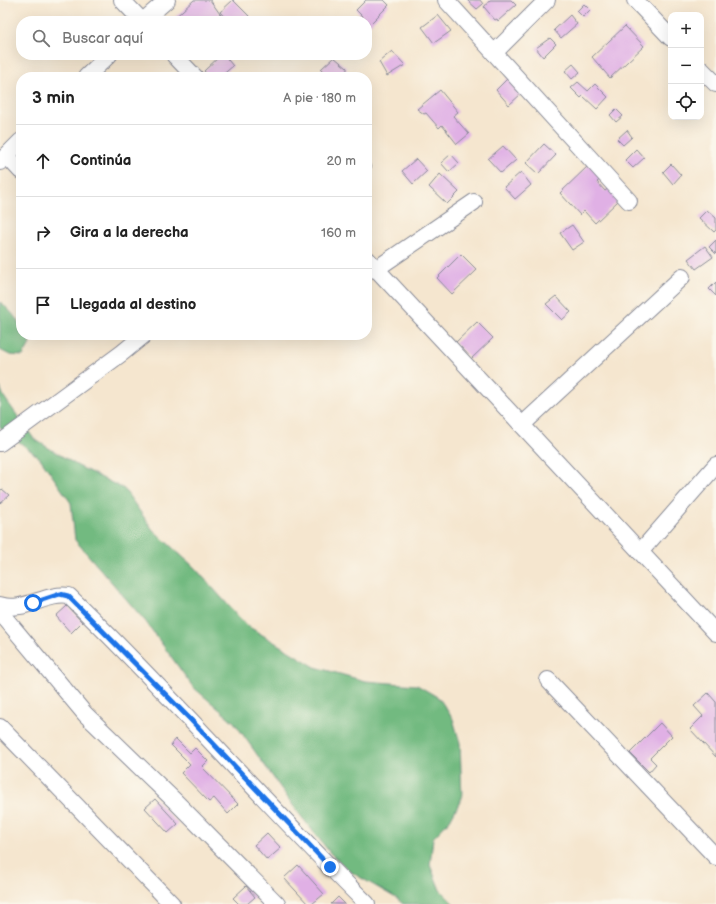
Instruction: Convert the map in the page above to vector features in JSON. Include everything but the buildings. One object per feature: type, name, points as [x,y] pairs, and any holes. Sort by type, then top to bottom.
[{"type":"street","points":[[122,0],[137,16]]},
{"type":"street","points":[[148,16],[167,0]]},
{"type":"street","points":[[446,0],[629,201]]},
{"type":"street","points":[[494,53],[547,0]]},
{"type":"street","points":[[635,0],[668,35]]},
{"type":"street","points":[[91,72],[104,60]]},
{"type":"street","points":[[179,60],[190,72]]},
{"type":"street","points":[[704,72],[716,84]]},
{"type":"street","points":[[16,147],[3,159],[16,168]]},
{"type":"street","points":[[372,265],[474,202]]},
{"type":"street","points":[[372,268],[522,425],[716,633]]},
{"type":"street","points":[[522,425],[682,277]]},
{"type":"street","points":[[0,443],[138,340]]},
{"type":"street","points":[[640,552],[716,466]]},
{"type":"street","points":[[0,605],[19,606],[60,594],[68,596],[191,720],[325,862],[368,904]]},
{"type":"street","points":[[0,612],[85,714],[176,802],[277,904]]},
{"type":"street","points":[[548,680],[716,857]]},
{"type":"street","points":[[0,727],[172,904]]},
{"type":"green space","points":[[0,302],[16,319],[16,340],[28,340],[30,344],[23,356],[10,355],[0,350]]},
{"type":"green space","points":[[0,387],[4,397],[34,439],[78,466],[124,489],[153,530],[194,567],[246,625],[315,667],[365,681],[417,685],[439,698],[453,719],[460,743],[462,798],[450,820],[433,838],[430,865],[440,890],[454,904],[403,904],[396,898],[351,872],[331,854],[297,811],[234,722],[193,687],[146,622],[75,540],[71,503],[40,458],[0,427]]},
{"type":"route","points":[[33,603],[60,594],[68,596],[191,720],[330,867]]}]
